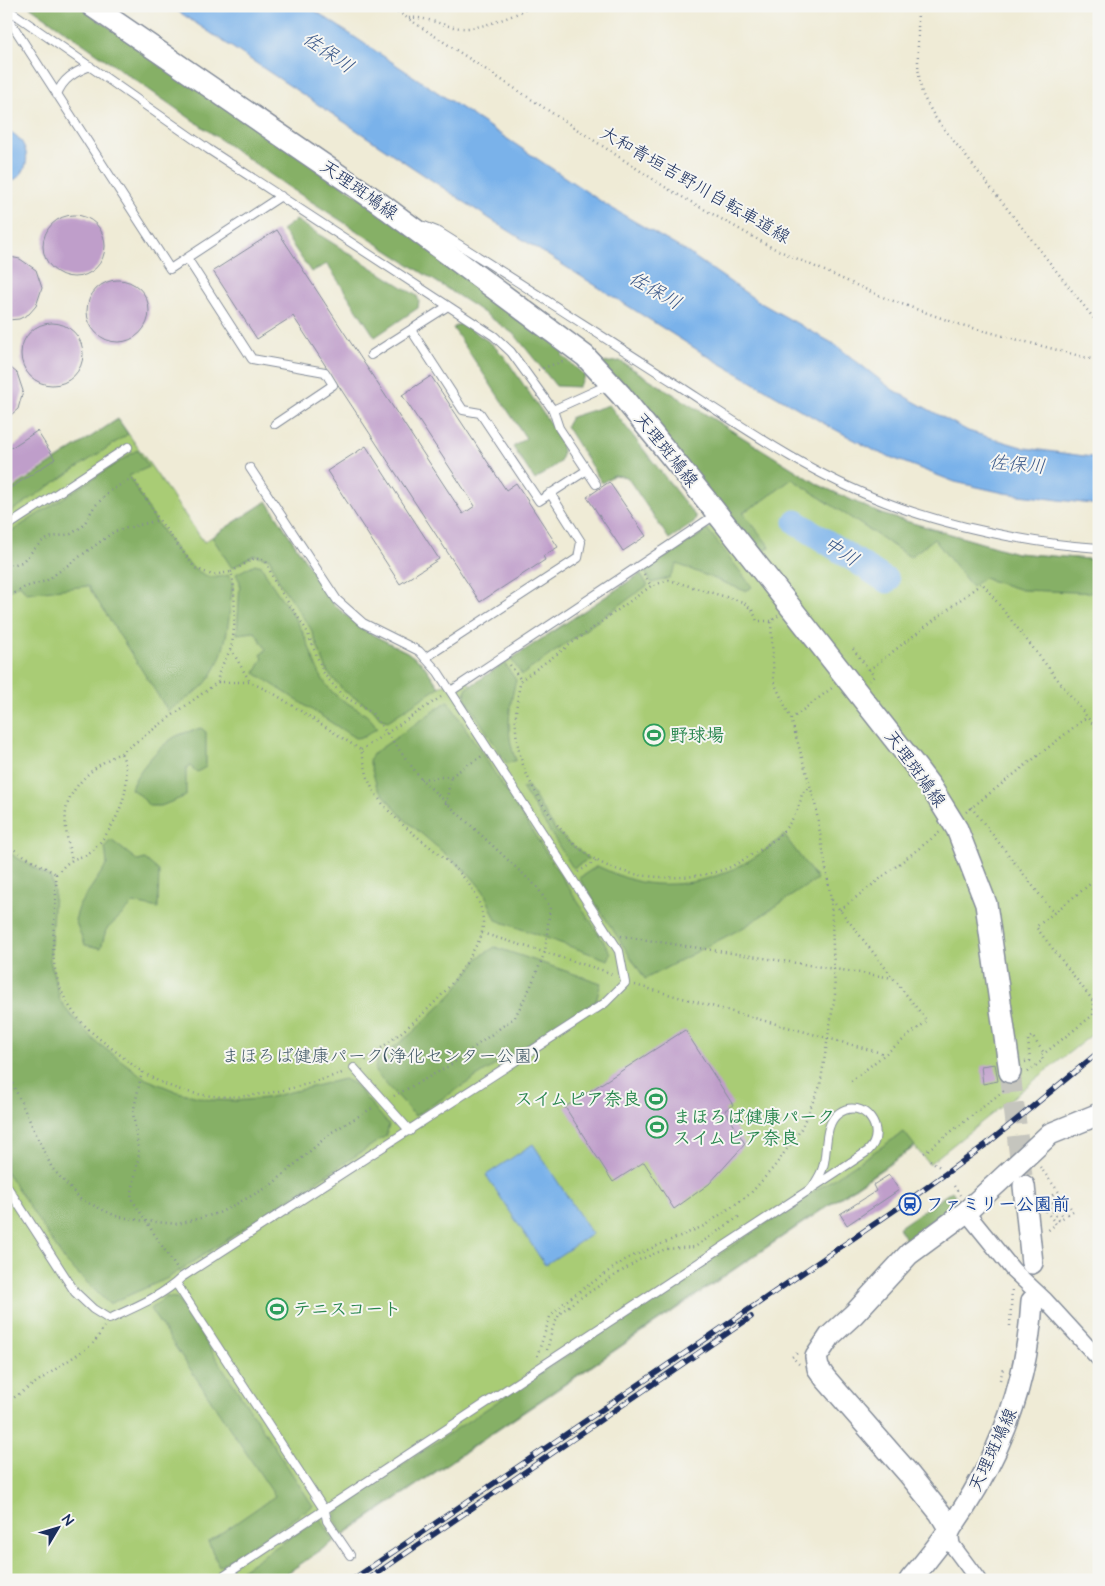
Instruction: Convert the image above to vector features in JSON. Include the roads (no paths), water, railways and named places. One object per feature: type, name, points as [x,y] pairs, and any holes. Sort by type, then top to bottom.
[{"type":"main road","name":"天理斑鳩線","points":[[92,6],[390,211],[585,356],[610,384],[717,514],[931,787],[957,829],[986,904],[1017,1074]]},
{"type":"main road","points":[[950,1530],[940,1513],[914,1480],[825,1378],[818,1368],[816,1357],[830,1336],[854,1314],[909,1254],[966,1212],[1050,1134],[1099,1114]]},
{"type":"main road","points":[[1023,1267],[1024,1186]]},
{"type":"main road","name":"天理斑鳩線","points":[[910,1580],[942,1543],[963,1513],[998,1448],[1017,1398],[1030,1333],[1032,1301]]},
{"type":"street","points":[[966,1212],[1023,1267],[1052,1307],[1099,1359]]},
{"type":"street","points":[[950,1530],[952,1545],[978,1580]]},
{"type":"lane","points":[[6,8],[281,196],[494,336],[511,352],[553,410],[559,428],[596,484]]},
{"type":"lane","points":[[6,15],[170,269],[281,196]]},
{"type":"lane","points":[[57,95],[59,88],[70,75],[90,66]]},
{"type":"lane","points":[[390,211],[439,232],[758,438],[820,473],[884,502],[944,520],[1025,539],[1099,548]]},
{"type":"lane","points":[[187,258],[252,359],[325,372],[333,385],[276,424]]},
{"type":"lane","points":[[371,355],[448,306]]},
{"type":"lane","points":[[411,330],[463,410],[480,413],[539,501],[586,470]]},
{"type":"lane","points":[[553,410],[610,384]]},
{"type":"lane","points":[[6,527],[128,447]]},
{"type":"lane","points":[[6,1185],[75,1292],[93,1309],[109,1319],[135,1307],[179,1280],[606,1004],[625,983],[619,951],[450,691],[419,651],[363,623],[336,600],[250,468]]},
{"type":"lane","points":[[425,658],[578,558],[581,542],[550,494]]},
{"type":"lane","points":[[450,691],[717,514]]},
{"type":"lane","points":[[354,1068],[410,1131]]},
{"type":"lane","points":[[218,1580],[534,1372],[812,1188],[871,1148],[875,1142],[876,1128],[867,1114],[853,1109],[840,1112],[835,1116],[829,1129],[823,1167],[812,1188]]},
{"type":"lane","points":[[179,1280],[325,1510],[327,1521],[350,1555]]},
{"type":"water","name":"佐保川","points":[[170,6],[308,6],[608,206],[687,252],[759,302],[834,344],[893,390],[968,431],[1025,448],[1099,458],[1099,505],[1004,493],[955,482],[877,452],[704,354],[487,217]]},
{"type":"water","points":[[6,130],[21,141],[27,157],[26,166],[22,173],[6,183]]},
{"type":"water","points":[[533,1144],[592,1234],[545,1265],[486,1175]]},
{"type":"waterway","name":"中川","points":[[796,522],[887,581]]},
{"type":"tunnel","points":[[1010,1072],[1022,1176]]},
{"type":"railway","points":[[352,1580],[908,1201],[988,1143],[1099,1052]]},
{"type":"railway","points":[[367,1580],[751,1317]]},
{"type":"place","name":"野球場","points":[[654,735]]},
{"type":"place","name":"スイムピア奈良","points":[[656,1099]]},
{"type":"place","name":"まほろば健康パーク スイムピア奈良","points":[[657,1127]]},
{"type":"place","name":"ファミリー公園前","points":[[910,1204]]},
{"type":"place","name":"テニスコート","points":[[277,1309]]},
{"type":"park label","name":"まほろば健康パーク(浄化センター公園)","points":[[380,1056]]}]
